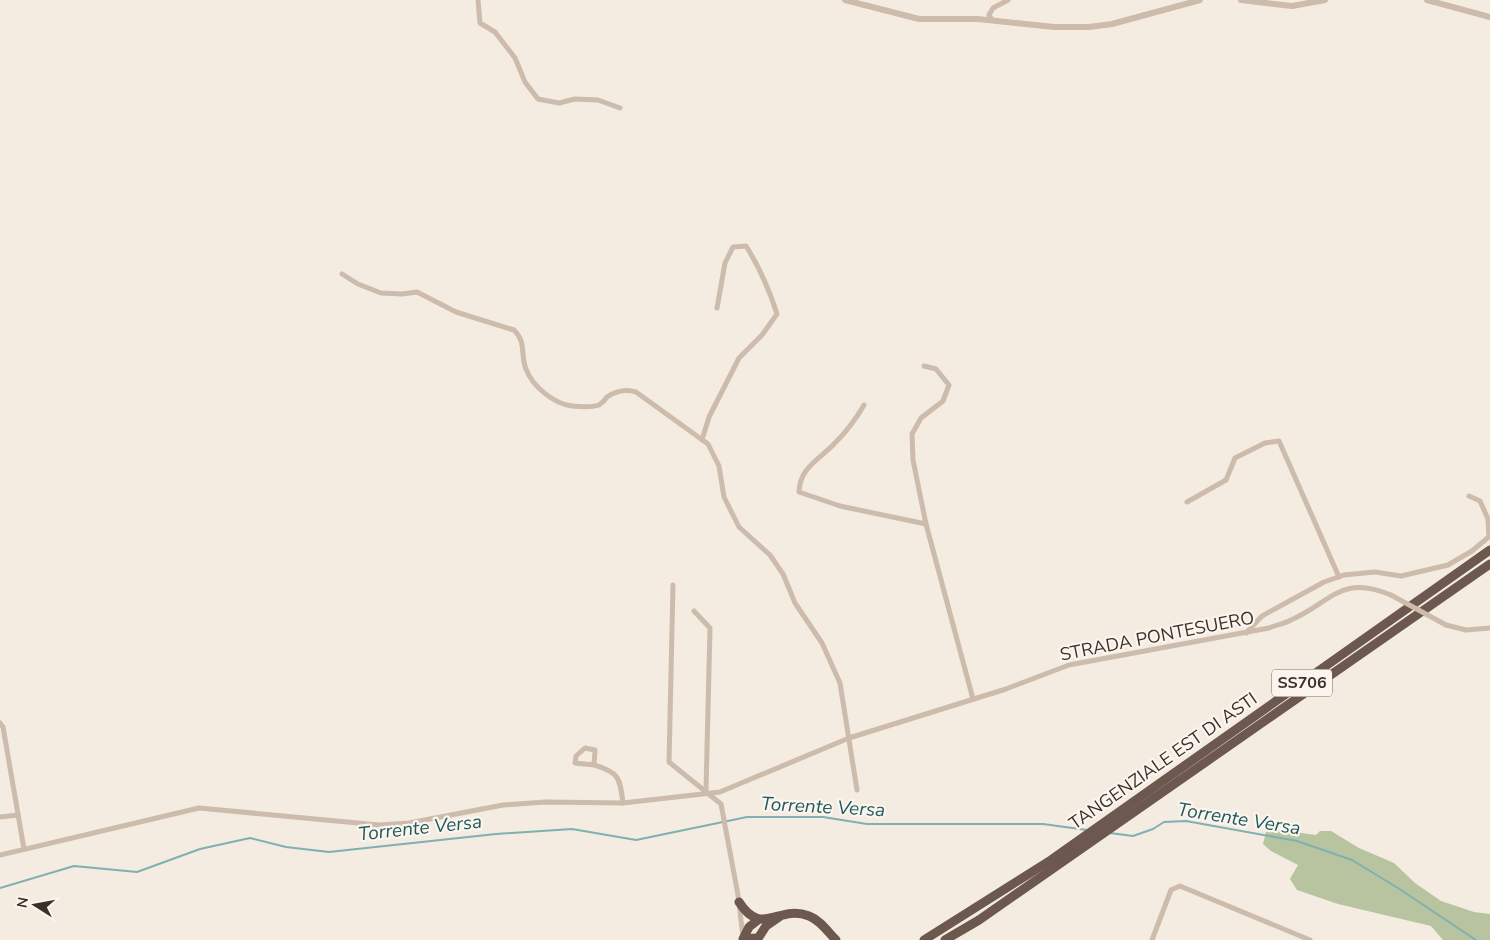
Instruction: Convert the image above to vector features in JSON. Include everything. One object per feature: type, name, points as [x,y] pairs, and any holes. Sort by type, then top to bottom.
[{"type":"highway","name":"TANGENZIALE EST DI ASTI","points":[[924,940],[1051,860],[1490,550]]},
{"type":"highway","name":"TANGENZIALE EST DI ASTI","points":[[945,940],[979,920],[1490,564]]},
{"type":"highway","points":[[739,902],[748,914],[758,920]]},
{"type":"highway","points":[[781,915],[766,926],[757,939],[743,940],[749,927],[758,920],[781,915],[794,913],[808,916],[836,940]]},
{"type":"highway","points":[[826,930],[830,940]]},
{"type":"street","points":[[478,0],[480,23],[495,32],[515,58],[525,82],[538,99],[559,102],[575,99],[598,100],[620,108]]},
{"type":"street","points":[[845,0],[861,2],[919,19],[966,18],[1054,28],[1089,27],[1135,18],[1200,0]]},
{"type":"street","points":[[992,20],[989,15],[994,8],[1008,0]]},
{"type":"street","points":[[1240,0],[1292,6],[1325,0]]},
{"type":"street","points":[[1426,0],[1490,17]]},
{"type":"street","points":[[702,440],[708,417],[739,358],[762,334],[776,314],[766,282],[746,246],[733,247],[724,263],[717,308]]},
{"type":"street","points":[[342,274],[358,284],[381,293],[402,294],[418,292],[456,312],[514,330],[522,338],[525,368],[533,383],[553,398],[569,406],[584,407],[600,404],[609,396],[624,390],[636,392],[708,444],[719,466],[724,497],[739,527],[774,562],[783,574],[795,603],[822,643],[840,683],[857,790]]},
{"type":"street","points":[[924,366],[936,369],[949,385],[943,401],[921,418],[912,434],[913,460],[926,524],[973,699]]},
{"type":"street","points":[[864,405],[845,433],[808,466],[800,482],[799,492],[840,506],[926,524]]},
{"type":"street","points":[[1187,502],[1226,480],[1235,458],[1266,443],[1279,441],[1339,577]]},
{"type":"street","points":[[1246,633],[1262,616],[1324,582],[1339,577],[1376,572],[1401,576],[1448,565],[1472,551],[1489,537],[1488,519],[1480,501],[1468,496]]},
{"type":"street","points":[[673,585],[669,762],[721,804],[739,902],[743,940]]},
{"type":"street","name":"STRADA PONTESUERO","points":[[0,855],[198,808],[379,825],[409,823],[503,805],[545,802],[623,803],[708,792],[849,738],[973,699],[1069,665],[1093,659],[1246,633],[1291,620],[1332,594],[1344,589],[1360,587],[1391,595],[1446,625],[1466,630],[1490,628]]},
{"type":"street","points":[[694,611],[710,628],[708,792]]},
{"type":"street","points":[[0,722],[3,727],[24,849]]},
{"type":"street","points":[[594,765],[595,750],[584,748],[576,756],[575,763],[594,765],[610,770],[620,781],[623,803]]},
{"type":"street","points":[[0,817],[18,815]]},
{"type":"street","points":[[1152,940],[1171,890],[1180,886],[1310,940]]},
{"type":"green space","points":[[1267,828],[1316,835],[1320,831],[1331,831],[1359,848],[1394,863],[1415,883],[1441,901],[1474,912],[1490,914],[1490,940],[1443,940],[1431,926],[1338,904],[1297,890],[1290,879],[1298,865],[1271,851],[1263,844]]},
{"type":"waterway","name":"Torrente Versa","points":[[0,888],[74,866],[137,872],[200,849],[250,838],[286,847],[329,852],[496,834],[572,829],[636,840],[747,817],[823,817],[867,824],[1043,824],[1087,830]]},
{"type":"waterway","name":"Torrente Versa","points":[[1110,833],[1133,836],[1153,829],[1164,822],[1186,821],[1297,841],[1352,860],[1476,940]]}]
